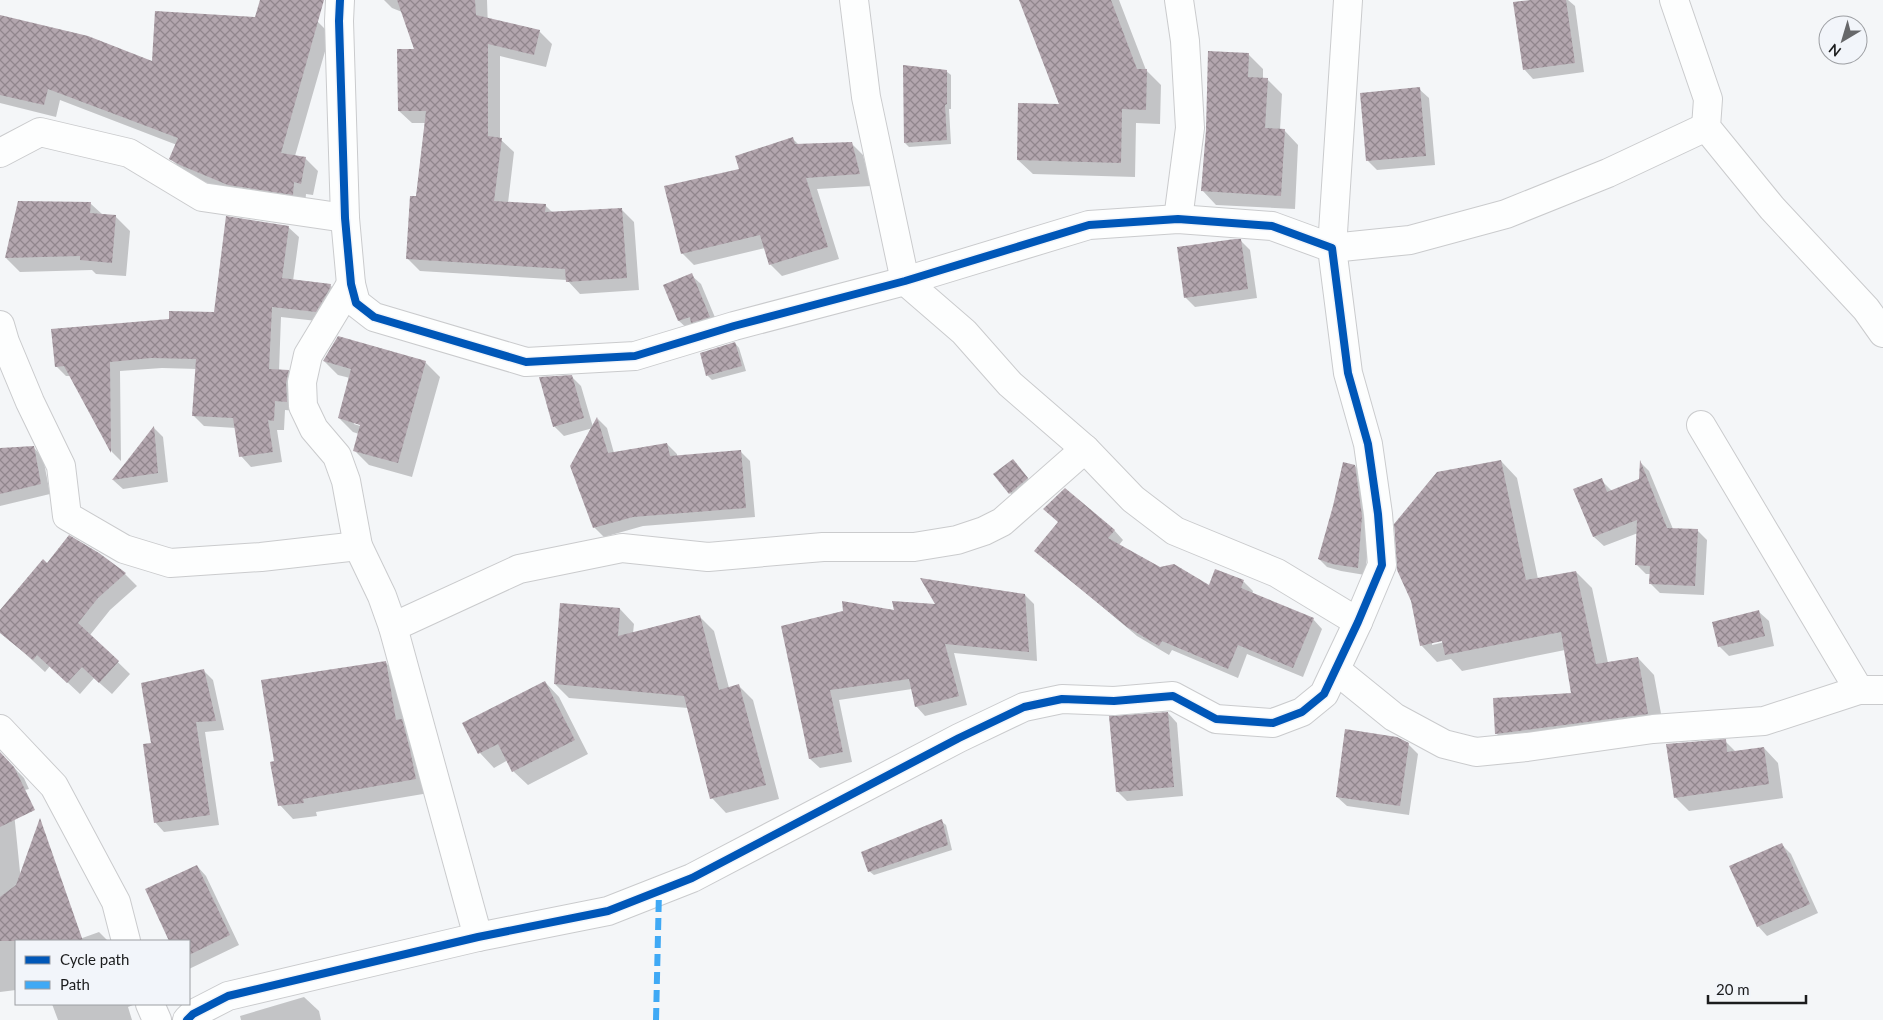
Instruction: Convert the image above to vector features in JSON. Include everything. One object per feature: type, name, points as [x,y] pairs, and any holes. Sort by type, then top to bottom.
[{"type":"street","points":[[340,0],[339,21],[346,218],[351,284],[356,302],[374,317],[526,362],[635,356],[734,326],[905,281],[1089,225],[1178,219],[1272,226],[1332,248],[1410,240],[1506,214],[1608,173],[1706,127]]},
{"type":"street","points":[[854,0],[866,97],[905,281],[964,332],[1010,384],[1085,449],[1134,499],[1176,531],[1277,573],[1358,622]]},
{"type":"street","points":[[1178,219],[1190,128],[1185,41],[1179,0]]},
{"type":"street","points":[[188,1020],[193,1014],[228,996],[478,937],[608,911],[692,878],[1024,706],[1062,699],[1114,701],[1173,696],[1216,719],[1273,723],[1302,712],[1324,694],[1382,565],[1378,514],[1368,444],[1348,373],[1332,248],[1348,0]]},
{"type":"street","points":[[1674,0],[1708,98],[1706,127],[1772,208],[1866,308],[1883,333]]},
{"type":"street","points":[[0,153],[40,132],[129,153],[202,196],[346,218]]},
{"type":"street","points":[[351,284],[308,355],[302,382],[304,406],[314,429],[336,456],[346,481],[358,546],[368,571],[382,596],[393,627],[478,937]]},
{"type":"street","points":[[0,325],[5,342],[30,402],[61,466],[67,516],[124,548],[170,564],[261,557],[358,546]]},
{"type":"street","points":[[1336,670],[1394,717],[1444,744],[1476,752],[1527,748],[1653,729],[1764,721],[1871,690],[1701,425]]},
{"type":"street","points":[[393,627],[518,569],[622,548],[708,557],[824,547],[914,547],[957,540],[984,532],[1002,522],[1085,449]]},
{"type":"street","points":[[0,729],[54,786],[116,902],[126,940]]},
{"type":"street","points":[[150,1005],[157,1020]]},
{"type":"building","points":[[260,0],[324,0],[281,153],[306,157],[301,184],[294,182],[293,195],[228,185],[180,165],[169,159],[178,138],[48,89],[44,105],[0,95],[0,15],[88,36],[152,61],[155,11],[255,17]]},
{"type":"building","points":[[397,0],[475,0],[476,15],[540,30],[534,55],[488,44],[488,136],[502,138],[494,201],[546,204],[545,212],[622,208],[627,278],[566,282],[565,269],[406,259],[410,196],[416,196],[426,111],[398,111],[397,49],[414,49]]},
{"type":"building","points":[[1019,0],[1111,0],[1137,69],[1147,69],[1146,110],[1122,109],[1121,163],[1017,160],[1018,103],[1059,104]]},
{"type":"building","points":[[1566,0],[1575,63],[1523,70],[1513,2]]},
{"type":"building","points":[[1208,51],[1249,53],[1248,77],[1268,78],[1265,128],[1285,129],[1281,196],[1201,191],[1206,130]]},
{"type":"building","points":[[903,65],[947,70],[947,104],[945,105],[947,140],[904,143]]},
{"type":"building","points":[[1420,87],[1426,156],[1366,161],[1360,93]]},
{"type":"building","points":[[793,137],[795,144],[852,142],[860,174],[806,178],[828,247],[769,265],[760,235],[681,254],[664,186],[739,169],[735,156]]},
{"type":"building","points":[[18,201],[91,202],[90,213],[116,215],[112,263],[80,260],[80,256],[5,258]]},
{"type":"building","points":[[226,216],[289,226],[282,278],[331,284],[316,312],[272,307],[269,369],[289,370],[286,383],[287,402],[275,401],[274,421],[268,420],[273,452],[239,457],[233,418],[192,416],[196,359],[151,358],[110,362],[111,453],[64,366],[55,367],[51,329],[169,319],[169,311],[214,312]]},
{"type":"building","points":[[1241,239],[1248,289],[1184,298],[1177,247]]},
{"type":"building","points":[[692,273],[710,317],[691,323],[690,317],[678,321],[663,285]]},
{"type":"building","points":[[338,336],[426,361],[398,463],[353,451],[360,425],[338,418],[351,369],[323,361]]},
{"type":"building","points":[[735,342],[742,366],[706,376],[700,353]]},
{"type":"building","points":[[572,375],[584,418],[553,427],[539,377]]},
{"type":"building","points":[[597,417],[608,453],[667,443],[670,456],[741,450],[746,508],[633,517],[593,528],[570,466]]},
{"type":"building","points":[[154,426],[158,473],[112,480]]},
{"type":"building","points":[[34,446],[41,484],[0,494],[0,448]]},
{"type":"building","points":[[1013,459],[1028,478],[1009,494],[993,474]]},
{"type":"building","points":[[1501,460],[1526,580],[1576,571],[1596,664],[1638,657],[1648,714],[1495,734],[1493,698],[1571,693],[1561,632],[1445,655],[1442,641],[1420,646],[1411,601],[1397,570],[1394,524],[1437,472]]},
{"type":"building","points":[[1640,460],[1667,528],[1698,529],[1695,586],[1649,584],[1650,566],[1635,565],[1637,520],[1593,537],[1573,489],[1602,478],[1607,492],[1639,479]]},
{"type":"building","points":[[1343,462],[1355,465],[1362,516],[1358,568],[1332,564],[1318,559]]},
{"type":"building","points":[[1065,488],[1115,530],[1108,538],[1160,567],[1174,564],[1209,585],[1215,569],[1244,580],[1241,588],[1314,618],[1293,668],[1238,645],[1228,669],[1162,641],[1159,646],[1127,627],[1034,551],[1058,522],[1043,509]]},
{"type":"building","points":[[69,535],[99,553],[126,573],[98,598],[78,623],[119,661],[99,683],[82,667],[67,683],[37,655],[33,660],[0,633],[0,610],[43,559],[47,563]]},
{"type":"building","points":[[920,578],[1025,594],[1029,652],[945,644],[959,696],[915,707],[909,679],[830,690],[843,752],[809,759],[781,626],[843,611],[842,601],[894,610],[892,601],[935,604]]},
{"type":"building","points":[[560,603],[620,608],[618,636],[700,615],[719,690],[739,684],[766,785],[710,799],[684,696],[554,684]]},
{"type":"building","points":[[1759,610],[1765,636],[1718,647],[1712,622]]},
{"type":"building","points":[[386,661],[396,720],[402,719],[416,779],[303,799],[304,803],[278,806],[270,762],[274,761],[261,680]]},
{"type":"building","points":[[204,669],[216,721],[196,722],[210,815],[154,823],[143,744],[151,743],[141,683]]},
{"type":"building","points":[[545,681],[575,740],[512,772],[498,744],[478,754],[462,723]]},
{"type":"building","points":[[1168,712],[1174,787],[1116,792],[1109,716]]},
{"type":"building","points":[[1345,729],[1397,737],[1409,743],[1400,806],[1336,797]]},
{"type":"building","points":[[1726,739],[1727,752],[1764,747],[1769,784],[1674,798],[1666,744]]},
{"type":"building","points":[[0,752],[14,767],[35,810],[0,827]]},
{"type":"building","points":[[40,818],[83,940],[0,941],[0,897],[16,885]]},
{"type":"building","points":[[942,819],[948,845],[868,872],[861,852]]},
{"type":"building","points":[[1782,843],[1810,904],[1757,927],[1729,866]]},
{"type":"building","points":[[197,865],[230,935],[190,955],[190,940],[169,940],[145,889]]},
{"type":"marked path","points":[[656,1020],[659,891]]},
{"type":"cycle path","points":[[187,1020],[193,1014],[228,996],[478,937],[608,911],[692,878],[959,738],[1024,707],[1062,699],[1114,701],[1173,696],[1216,719],[1273,723],[1302,712],[1324,694],[1382,565],[1378,514],[1368,444],[1348,373],[1332,248],[1272,226],[1178,219],[1089,225],[905,281],[734,326],[635,356],[526,362],[374,317],[356,303],[351,284],[345,218],[340,0]]}]
